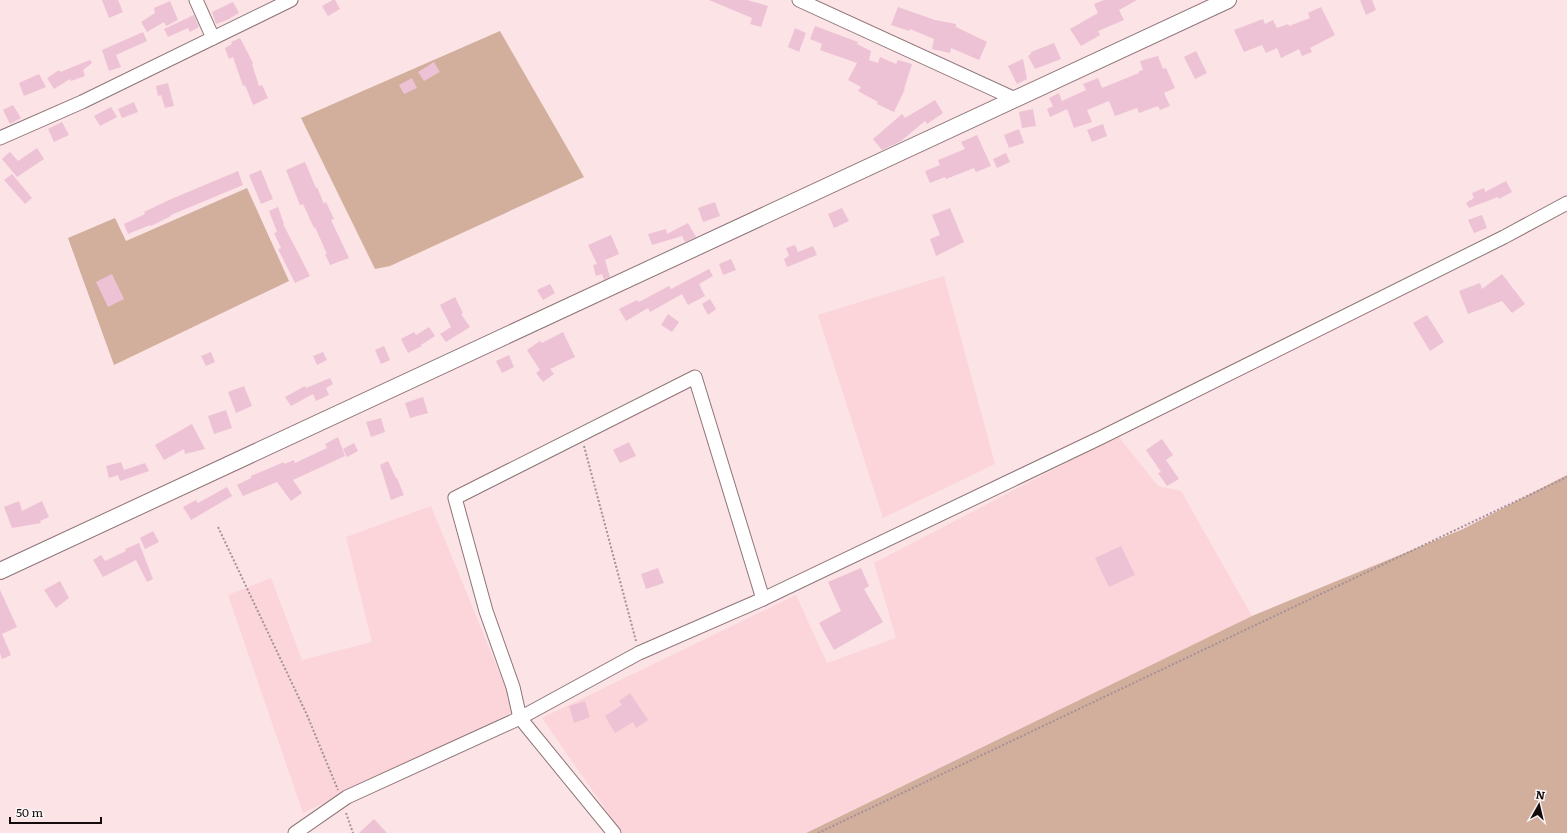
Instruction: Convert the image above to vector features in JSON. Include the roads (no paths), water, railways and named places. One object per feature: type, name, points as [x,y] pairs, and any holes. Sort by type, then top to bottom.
[{"type":"main road","points":[[0,571],[1228,0]]},
{"type":"street","points":[[196,0],[213,38]]},
{"type":"street","points":[[0,138],[82,102],[290,0]]},
{"type":"street","points":[[799,0],[1015,99]]},
{"type":"street","points":[[295,833],[342,801],[520,718],[639,653],[763,599],[1100,438],[1504,237],[1567,203]]},
{"type":"street","points":[[614,833],[520,718],[513,687],[486,611],[455,498],[580,433],[695,377],[763,599]]}]
